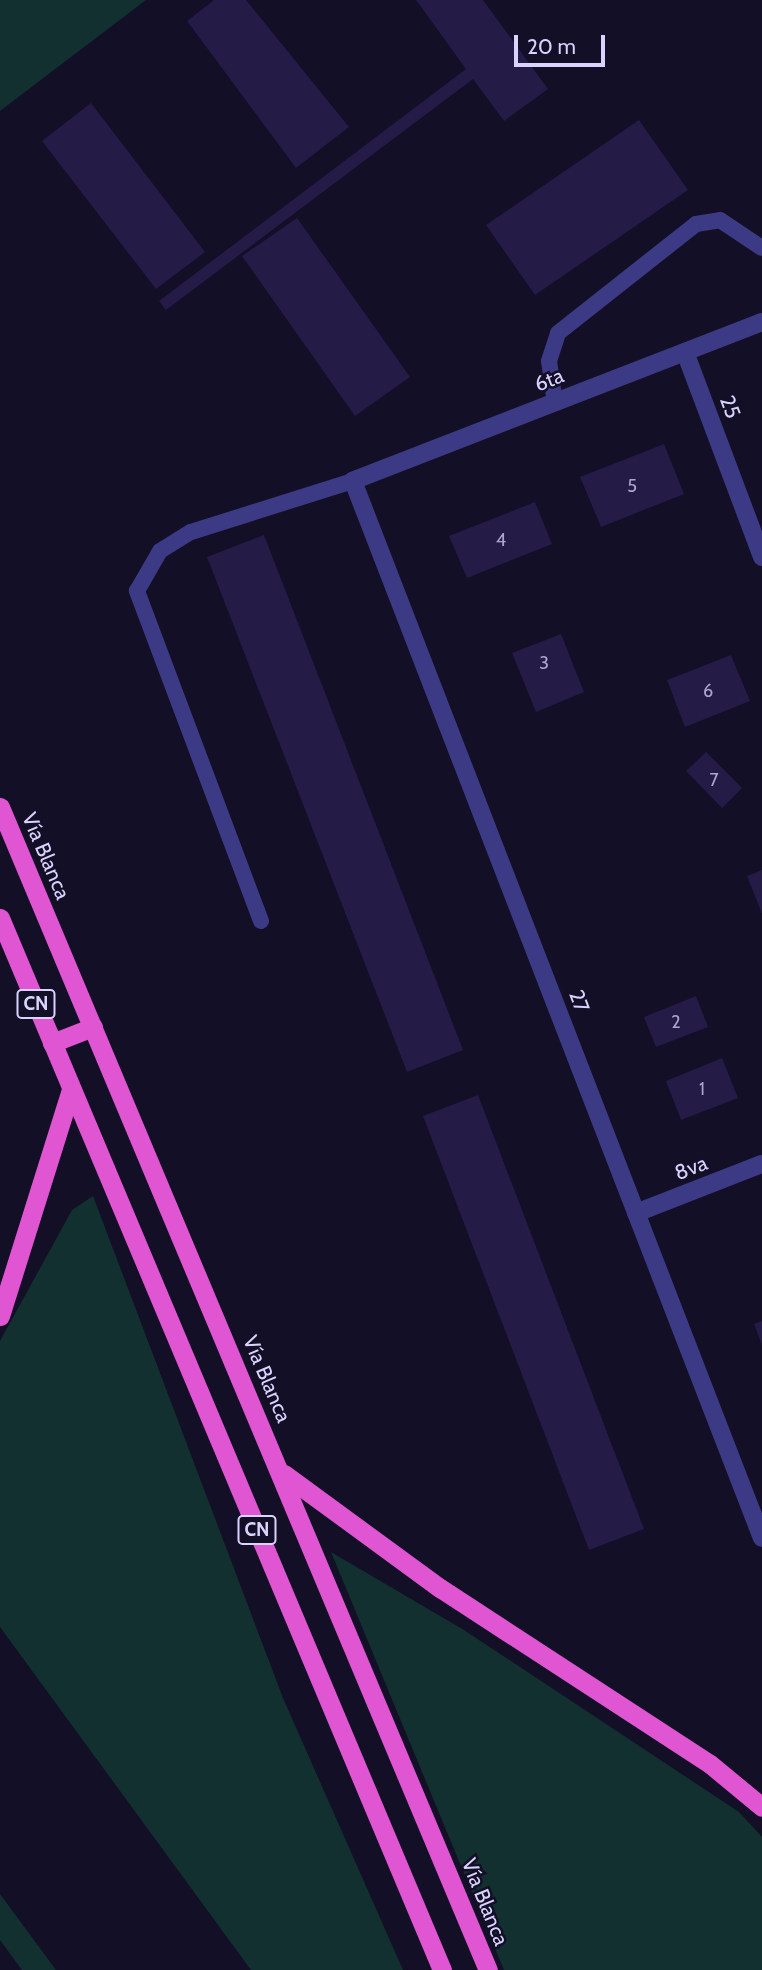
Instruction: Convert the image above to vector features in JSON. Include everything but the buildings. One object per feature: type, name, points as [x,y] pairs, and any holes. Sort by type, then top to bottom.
[{"type":"highway","name":"Vía Blanca","points":[[0,807],[282,1471],[488,1970]]},
{"type":"highway","name":"CN","points":[[0,919],[442,1970]]},
{"type":"highway","points":[[52,1043],[93,1027]]},
{"type":"highway","points":[[0,1316],[71,1089]]},
{"type":"highway","points":[[282,1471],[440,1588],[710,1764],[762,1807]]},
{"type":"street","name":"6ta","points":[[353,481],[762,322]]},
{"type":"street","name":"25","points":[[685,352],[762,557]]},
{"type":"street","name":"27","points":[[353,481],[762,1538]]},
{"type":"street","name":"8va","points":[[636,1213],[762,1164]]},
{"type":"lane","points":[[555,402],[549,361],[558,333],[696,223],[720,220],[762,248]]},
{"type":"lane","points":[[261,921],[137,591],[160,551],[191,532],[353,481]]},
{"type":"green space","points":[[0,0],[146,0],[0,111]]},
{"type":"green space","points":[[93,1196],[283,1698],[403,1970],[251,1970],[0,1627],[0,1341],[72,1210]]},
{"type":"green space","points":[[331,1552],[464,1630],[739,1812],[762,1837],[762,1970],[504,1970]]},
{"type":"green space","points":[[0,1894],[56,1970],[22,1970],[0,1940]]}]
